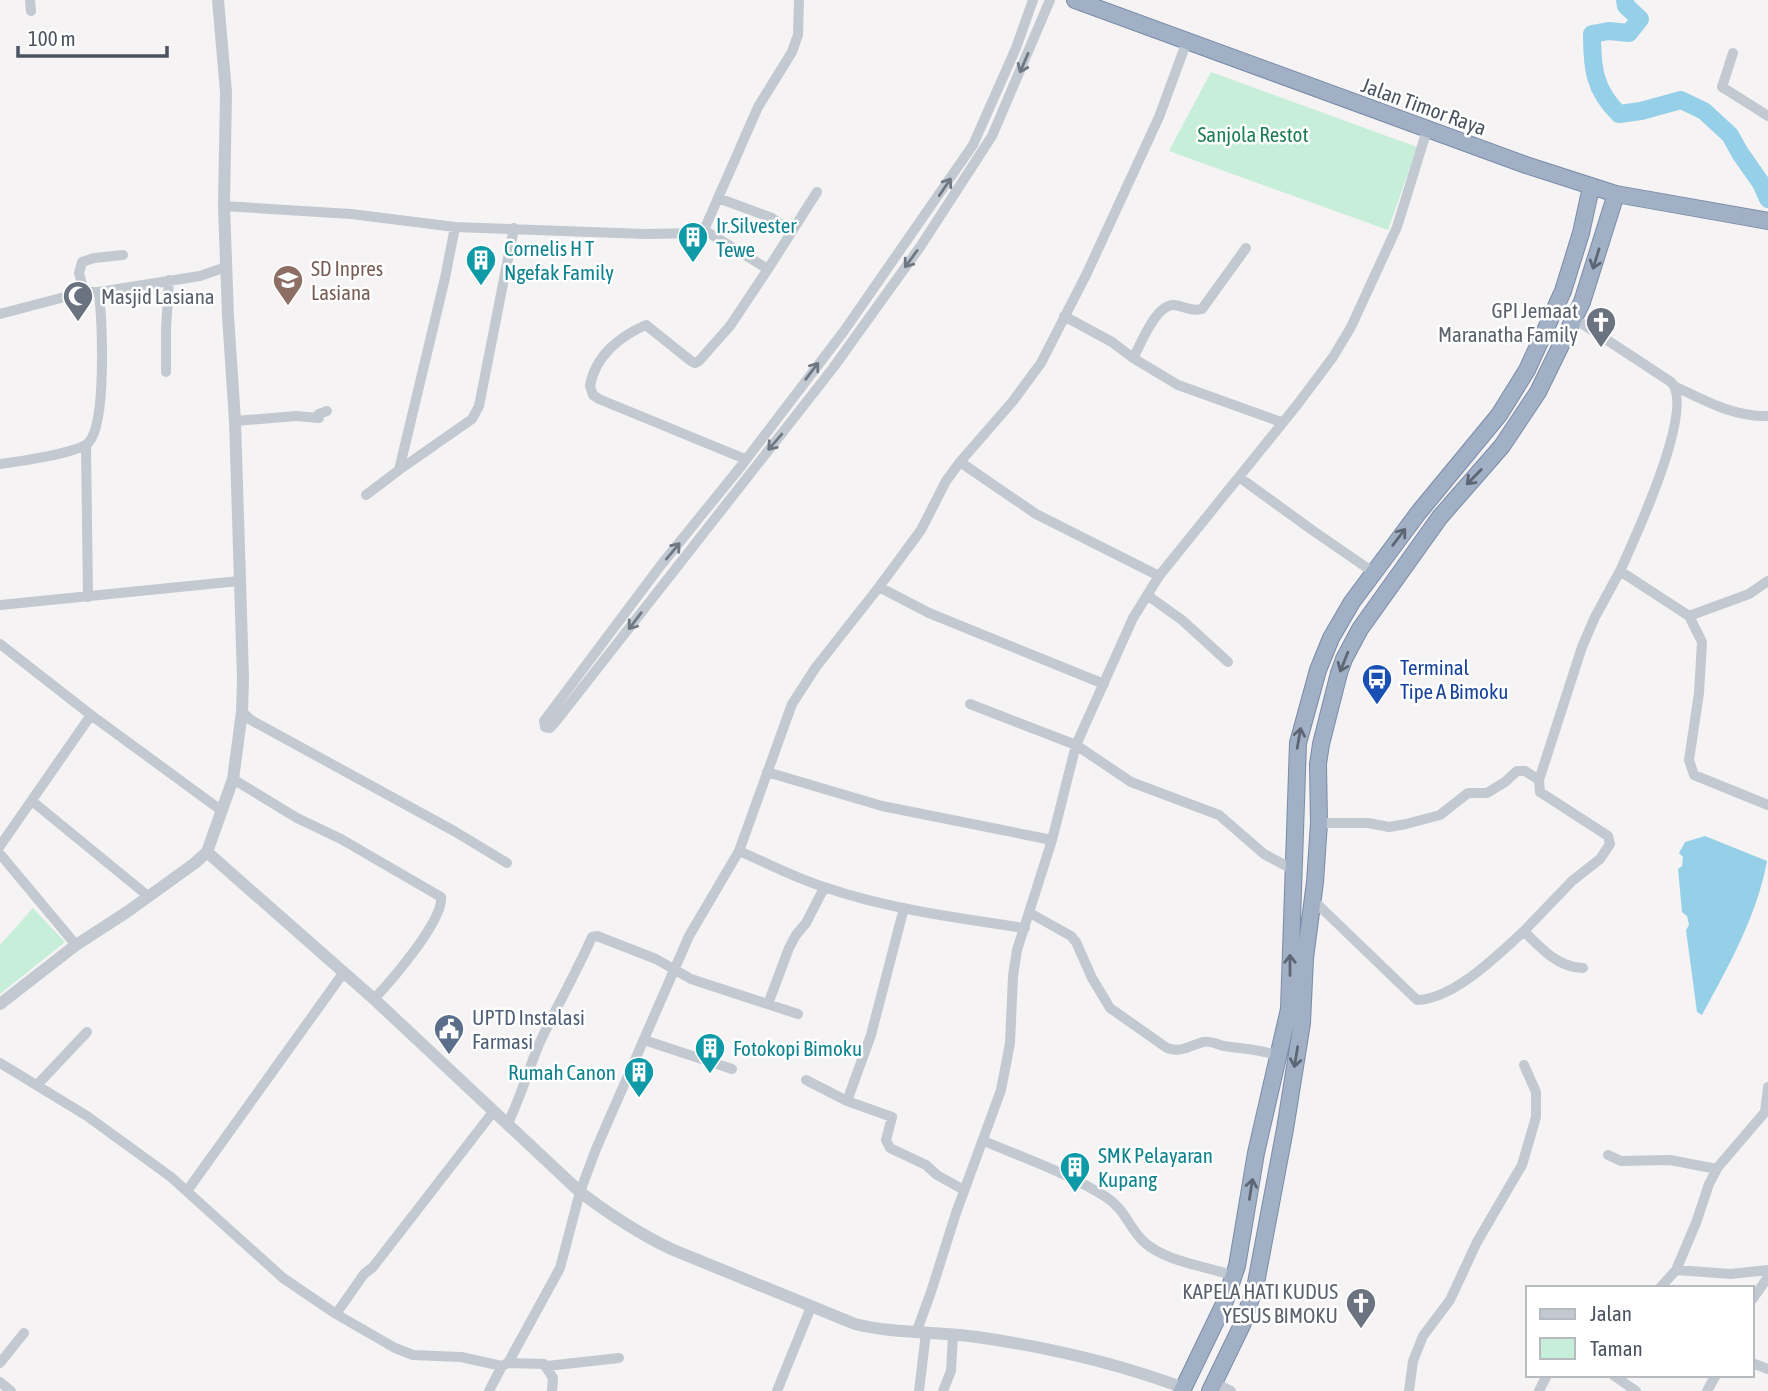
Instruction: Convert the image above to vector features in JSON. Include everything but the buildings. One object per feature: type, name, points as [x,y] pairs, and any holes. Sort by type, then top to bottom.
[{"type":"highway","name":"Jalan Timor Raya","points":[[1075,0],[1427,130],[1591,187],[1616,194],[1768,221]]},
{"type":"highway","points":[[1183,1389],[1224,1304],[1234,1276],[1256,1153],[1290,999],[1297,750],[1307,706],[1339,621],[1419,512],[1489,429],[1512,396],[1550,324],[1576,254],[1591,187]]},
{"type":"highway","points":[[1212,1387],[1243,1323],[1256,1283],[1269,1219],[1302,1023],[1305,958],[1315,882],[1319,823],[1318,764],[1328,713],[1344,659],[1360,629],[1440,517],[1505,442],[1538,392],[1575,319],[1616,194]]},
{"type":"highway","points":[[1489,429],[1505,442]]},
{"type":"highway","points":[[1307,706],[1328,713]]},
{"type":"highway","points":[[1292,874],[1315,882]]},
{"type":"highway","points":[[1247,1215],[1269,1219]]},
{"type":"street","points":[[30,0],[31,12]]},
{"type":"street","points":[[0,1004],[76,945],[207,852],[233,779],[242,712],[235,421],[224,206],[226,92],[218,0]]},
{"type":"street","points":[[224,206],[351,214],[455,227],[645,234],[698,233],[704,230],[758,107],[792,52],[798,35],[799,0]]},
{"type":"street","points":[[1034,0],[974,145],[844,331],[661,565],[544,720],[545,727],[550,728],[591,677],[855,338],[920,247],[985,149],[1050,0]]},
{"type":"street","points":[[489,1391],[560,1268],[580,1192],[596,1149],[689,936],[739,850],[785,719],[798,693],[880,587],[920,530],[946,481],[1041,363],[1087,273],[1159,117],[1186,41]]},
{"type":"street","points":[[1733,53],[1722,87],[1768,116]]},
{"type":"street","points":[[919,1391],[921,1333],[964,1190],[984,1141],[1006,1074],[1017,950],[1052,840],[1076,745],[1133,618],[1159,576],[1315,382],[1351,327],[1397,227],[1427,130]]},
{"type":"street","points":[[746,459],[606,403],[593,395],[590,386],[602,355],[626,336],[646,325],[697,363],[730,326],[817,192]]},
{"type":"street","points":[[718,198],[770,216],[792,232]]},
{"type":"street","points":[[399,470],[455,227]]},
{"type":"street","points":[[366,495],[472,419],[479,406],[514,228]]},
{"type":"street","points":[[704,230],[768,269]]},
{"type":"street","points":[[1133,358],[1161,309],[1170,305],[1202,309],[1246,248]]},
{"type":"street","points":[[84,292],[79,273],[82,262],[94,257],[123,255]]},
{"type":"street","points":[[0,314],[84,292],[200,276],[226,267]]},
{"type":"street","points":[[166,372],[169,281]]},
{"type":"street","points":[[0,464],[60,453],[86,445],[90,441],[96,426],[102,376],[99,292]]},
{"type":"street","points":[[1064,316],[1186,388],[1281,422]]},
{"type":"street","points":[[1575,319],[1676,387],[1724,409],[1748,416],[1768,416]]},
{"type":"street","points":[[844,331],[855,338]]},
{"type":"street","points":[[1313,900],[1417,1000],[1444,992],[1475,974],[1524,931],[1572,881],[1600,859],[1610,844],[1608,836],[1540,792],[1539,780],[1585,639],[1620,571],[1653,494],[1678,408],[1676,387]]},
{"type":"street","points":[[235,421],[296,416],[319,418],[319,414],[327,411]]},
{"type":"street","points":[[86,445],[88,597]]},
{"type":"street","points":[[960,462],[1036,514],[1159,576]]},
{"type":"street","points":[[1239,477],[1373,572]]},
{"type":"street","points":[[1620,571],[1689,616],[1702,642],[1699,692],[1689,761],[1694,775],[1768,805]]},
{"type":"street","points":[[0,605],[239,581]]},
{"type":"street","points":[[1689,616],[1749,594],[1768,582]]},
{"type":"street","points":[[880,587],[929,613],[1104,684]]},
{"type":"street","points":[[1147,595],[1182,620],[1228,662]]},
{"type":"street","points":[[0,644],[222,811]]},
{"type":"street","points":[[970,704],[1076,745],[1131,782],[1219,815],[1292,874]]},
{"type":"street","points":[[242,712],[251,720],[507,863]]},
{"type":"street","points":[[0,846],[91,715]]},
{"type":"street","points":[[1319,823],[1368,823],[1389,827],[1406,824],[1440,815],[1468,793],[1487,793],[1517,771],[1525,771],[1539,780]]},
{"type":"street","points":[[767,772],[882,806],[1052,840]]},
{"type":"street","points":[[233,779],[297,818],[353,846],[441,897],[438,913],[418,946],[374,999]]},
{"type":"street","points":[[32,801],[148,896]]},
{"type":"street","points":[[739,850],[824,888],[904,908],[1025,928]]},
{"type":"street","points":[[207,852],[374,999],[580,1192],[610,1214],[671,1250],[844,1320],[877,1330],[990,1339],[1111,1363],[1183,1389]]},
{"type":"street","points":[[0,854],[76,945]]},
{"type":"street","points":[[768,1004],[789,948],[824,888]]},
{"type":"street","points":[[847,1101],[871,1035],[904,908]]},
{"type":"street","points":[[1030,913],[1071,936],[1110,1008],[1167,1048],[1174,1051],[1209,1042],[1220,1046],[1264,1051],[1278,1056]]},
{"type":"street","points":[[1524,931],[1559,962],[1570,967],[1583,968]]},
{"type":"street","points":[[507,1125],[517,1107],[527,1073],[592,937],[597,936],[656,959],[691,979],[798,1014]]},
{"type":"street","points":[[187,1191],[344,972]]},
{"type":"street","points":[[37,1085],[87,1032]]},
{"type":"street","points":[[644,1040],[732,1069]]},
{"type":"street","points":[[0,1063],[88,1116],[172,1177],[283,1278],[387,1344],[413,1355],[461,1357],[505,1364],[547,1366],[619,1358]]},
{"type":"street","points":[[1409,1391],[1413,1360],[1423,1336],[1450,1300],[1477,1242],[1522,1165],[1536,1117],[1535,1092],[1524,1065]]},
{"type":"street","points":[[806,1080],[847,1101],[892,1117],[886,1140],[890,1148],[926,1165],[937,1175],[964,1190]]},
{"type":"street","points":[[1662,1286],[1676,1270],[1717,1169],[1766,1114],[1768,1087]]},
{"type":"street","points":[[336,1314],[493,1112]]},
{"type":"street","points":[[984,1141],[1068,1177],[1107,1198],[1122,1210],[1132,1228],[1152,1248],[1176,1259],[1234,1276]]},
{"type":"street","points":[[1608,1155],[1621,1161],[1670,1160],[1717,1169]]},
{"type":"street","points":[[1676,1270],[1731,1274],[1768,1270]]},
{"type":"street","points":[[1754,1297],[1768,1277]]},
{"type":"street","points":[[777,1391],[811,1307]]},
{"type":"street","points":[[0,1363],[24,1333]]},
{"type":"street","points":[[943,1391],[951,1371],[953,1335]]},
{"type":"street","points":[[547,1366],[553,1378],[552,1391]]},
{"type":"street","points":[[1616,1377],[1636,1391]]},
{"type":"street","points":[[1212,1387],[1231,1391]]},
{"type":"green space","name":"Sanjola Restot","points":[[1211,72],[1417,147],[1388,230],[1169,151]]},
{"type":"green space","points":[[33,908],[65,942],[0,994],[0,945]]},
{"type":"water","points":[[1705,836],[1767,861],[1749,921],[1702,1015],[1697,1012],[1686,930],[1689,925],[1687,916],[1682,912],[1678,869],[1682,866],[1683,857],[1679,853],[1685,842]]},
{"type":"waterway","points":[[1625,0],[1626,6],[1640,19],[1629,33],[1609,31],[1592,34],[1596,77],[1604,96],[1619,114],[1681,100],[1704,111],[1730,135],[1761,183],[1768,199]]},
{"type":"place","name":"Ir.Silvester Tewe","points":[[693,264]]},
{"type":"place","name":"Cornelis H T Ngefak Family","points":[[481,287]]},
{"type":"place","name":"SD Inpres Lasiana","points":[[288,307]]},
{"type":"place","name":"Masjid Lasiana","points":[[78,323]]},
{"type":"place","name":"GPI Jemaat Maranatha Family","points":[[1601,349]]},
{"type":"place","name":"Terminal Tipe A Bimoku","points":[[1377,706]]},
{"type":"place","name":"UPTD Instalasi Farmasi","points":[[449,1056]]},
{"type":"place","name":"Fotokopi Bimoku","points":[[710,1075]]},
{"type":"place","name":"Rumah Canon","points":[[639,1099]]},
{"type":"place","name":"SMK Pelayaran Kupang","points":[[1075,1194]]},
{"type":"place","name":"KAPELA HATI KUDUS YESUS BIMOKU","points":[[1361,1330]]}]
